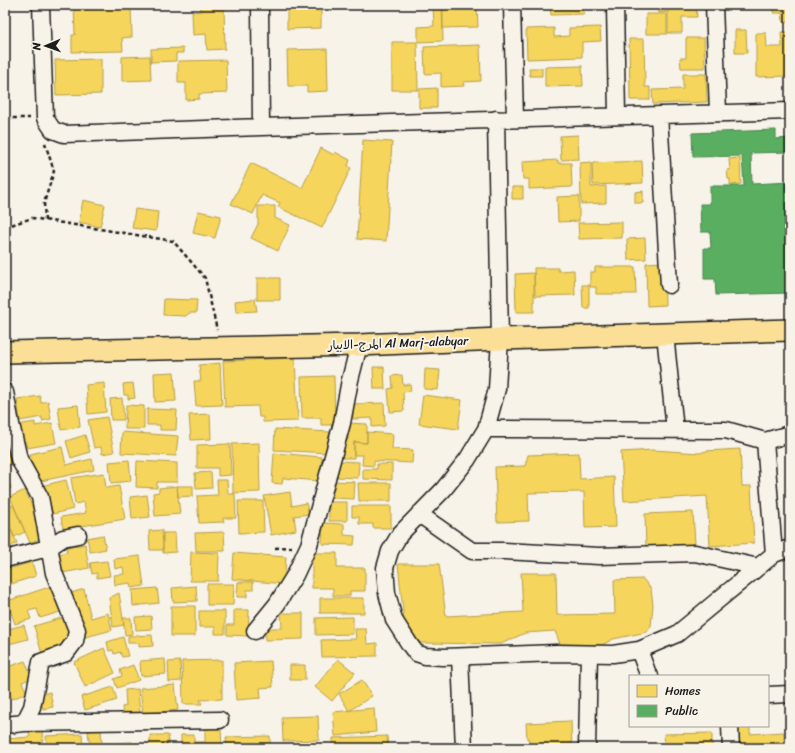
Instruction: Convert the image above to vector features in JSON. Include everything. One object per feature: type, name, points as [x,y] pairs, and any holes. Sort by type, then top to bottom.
[{"type":"main road","name":"المرج-الابيار Al Marj-alabyar","points":[[5,352],[358,345],[790,330]]},
{"type":"street","points":[[41,5],[45,118],[53,130],[64,134],[261,126],[790,110]]},
{"type":"street","points":[[260,5],[261,126]]},
{"type":"street","points":[[512,5],[515,118]]},
{"type":"street","points":[[615,5],[617,116]]},
{"type":"street","points":[[714,5],[718,112]]},
{"type":"street","points":[[659,115],[669,286]]},
{"type":"street","points":[[496,119],[500,339],[497,389],[486,429],[467,460],[443,490],[400,534],[390,551],[385,568],[387,593],[394,620],[410,646],[416,653],[426,656],[460,657],[557,653],[613,654],[639,650],[677,634],[774,554],[790,548]]},
{"type":"street","points":[[665,334],[674,430]]},
{"type":"street","points":[[255,631],[277,604],[295,575],[309,545],[342,423],[358,345]]},
{"type":"street","points":[[5,392],[19,459],[40,497],[48,548],[54,573],[77,630],[75,641],[66,653],[41,662],[32,707],[24,722]]},
{"type":"street","points":[[486,429],[726,430],[765,441],[790,434]]},
{"type":"street","points":[[765,441],[774,554]]},
{"type":"street","points":[[419,514],[472,551],[504,550],[599,556],[695,553],[758,567]]},
{"type":"street","points":[[5,559],[48,548],[63,538],[78,535]]},
{"type":"street","points":[[639,650],[649,675]]},
{"type":"street","points":[[587,748],[589,654]]},
{"type":"street","points":[[460,657],[464,748]]},
{"type":"street","points":[[769,695],[790,694]]},
{"type":"street","points":[[5,725],[24,722],[220,720]]},
{"type":"street","points":[[730,727],[731,748]]},
{"type":"path","points":[[5,128],[10,118],[45,118],[41,131],[54,171],[44,203],[45,221]]},
{"type":"path","points":[[5,227],[32,218],[173,241],[205,278],[218,335],[219,348]]},
{"type":"building: Homes","points":[[74,5],[131,5],[132,37],[122,38],[123,51],[72,52],[72,35],[75,35]]},
{"type":"building: Homes","points":[[200,5],[224,6],[225,49],[207,50],[206,34],[193,35],[192,12],[201,11]]},
{"type":"building: Homes","points":[[287,5],[331,5],[331,7],[321,7],[321,28],[287,29]]},
{"type":"building: Homes","points":[[433,5],[442,5],[443,41],[418,42],[418,27],[434,26]]},
{"type":"building: Homes","points":[[443,5],[477,5],[478,27],[443,28]]},
{"type":"building: Homes","points":[[550,5],[583,5],[584,14],[551,15]]},
{"type":"building: Homes","points":[[658,5],[666,5],[667,12],[659,13]]},
{"type":"building: Homes","points":[[774,5],[790,5],[790,22],[783,22],[782,13],[774,13]]},
{"type":"building: Homes","points":[[696,6],[697,17],[682,17],[682,33],[668,33],[668,7]]},
{"type":"building: Homes","points":[[646,14],[667,14],[667,34],[646,34]]},
{"type":"building: Homes","points":[[600,27],[601,41],[582,42],[582,57],[527,59],[526,29],[554,28],[554,37],[569,36],[569,28]]},
{"type":"building: Homes","points":[[735,30],[746,30],[747,53],[735,53]]},
{"type":"building: Homes","points":[[781,32],[790,32],[790,76],[756,77],[756,33],[766,33],[767,47],[782,47]]},
{"type":"building: Homes","points":[[686,38],[704,38],[705,68],[681,68],[680,58],[686,58]]},
{"type":"building: Homes","points":[[629,39],[644,39],[645,87],[650,87],[650,100],[630,100]]},
{"type":"building: Homes","points":[[392,42],[417,42],[418,90],[392,90]]},
{"type":"building: Homes","points":[[480,45],[481,81],[463,82],[464,86],[441,87],[441,73],[425,74],[424,47]]},
{"type":"building: Homes","points":[[183,48],[183,53],[176,53],[176,61],[151,62],[151,49]]},
{"type":"building: Homes","points":[[327,49],[328,91],[307,92],[307,86],[288,86],[287,50]]},
{"type":"building: Homes","points":[[150,56],[151,80],[122,81],[122,57]]},
{"type":"building: Homes","points":[[101,59],[101,94],[56,95],[55,60]]},
{"type":"building: Homes","points":[[226,60],[227,93],[199,94],[199,99],[186,100],[186,83],[178,83],[178,61]]},
{"type":"building: Homes","points":[[582,66],[583,86],[545,87],[545,67]]},
{"type":"building: Homes","points":[[529,68],[542,68],[542,76],[530,76]]},
{"type":"building: Homes","points":[[683,74],[706,74],[707,102],[653,104],[652,90],[683,89]]},
{"type":"building: Homes","points":[[437,88],[437,108],[419,108],[419,89]]},
{"type":"building: Homes","points":[[578,135],[579,159],[561,160],[560,136]]},
{"type":"building: Homes","points":[[363,140],[392,142],[386,241],[357,239]]},
{"type":"building: Homes","points":[[321,148],[334,155],[335,152],[350,160],[348,166],[351,168],[322,228],[278,207],[280,203],[262,195],[253,214],[231,204],[251,163],[302,188]]},
{"type":"building: Homes","points":[[740,158],[741,184],[730,185],[727,170],[730,170],[729,159]]},
{"type":"building: Homes","points":[[558,160],[558,163],[571,163],[572,187],[529,189],[529,179],[523,179],[522,162]]},
{"type":"building: Homes","points":[[642,161],[643,183],[593,185],[592,163]]},
{"type":"building: Homes","points":[[591,162],[591,187],[606,186],[606,203],[581,204],[580,163]]},
{"type":"building: Homes","points":[[512,187],[523,187],[523,199],[512,199]]},
{"type":"building: Homes","points":[[643,191],[643,203],[635,203],[635,192]]},
{"type":"building: Homes","points":[[579,196],[579,221],[558,222],[557,197]]},
{"type":"building: Homes","points":[[83,200],[105,205],[100,227],[79,222]]},
{"type":"building: Homes","points":[[258,206],[275,206],[275,218],[290,225],[278,251],[251,238],[258,224]]},
{"type":"building: Homes","points":[[135,209],[158,212],[156,231],[132,228]]},
{"type":"building: Homes","points":[[198,211],[221,216],[215,238],[193,233]]},
{"type":"building: Homes","points":[[622,222],[622,238],[579,239],[578,223]]},
{"type":"building: Homes","points":[[645,238],[646,259],[628,260],[627,239]]},
{"type":"building: Homes","points":[[664,262],[665,305],[647,306],[646,263]]},
{"type":"building: Homes","points":[[595,267],[635,267],[636,294],[596,294],[596,287],[590,287],[590,272],[595,272]]},
{"type":"building: Homes","points":[[534,268],[558,268],[558,271],[574,270],[575,295],[535,296]]},
{"type":"building: Homes","points":[[534,273],[534,312],[516,312],[515,274]]},
{"type":"building: Homes","points":[[257,278],[280,278],[280,300],[257,300]]},
{"type":"building: Homes","points":[[582,285],[589,285],[589,308],[583,308]]},
{"type":"building: Homes","points":[[164,299],[197,300],[196,313],[189,313],[186,316],[163,315]]},
{"type":"building: Homes","points":[[255,299],[257,311],[236,312],[235,301]]},
{"type":"building: Homes","points":[[295,358],[298,421],[263,422],[263,417],[259,417],[258,406],[225,407],[223,361]]},
{"type":"building: Homes","points":[[220,363],[222,405],[196,406],[194,381],[201,381],[199,365]]},
{"type":"building: Homes","points":[[373,367],[384,367],[385,389],[374,389]]},
{"type":"building: Homes","points":[[425,369],[440,370],[438,390],[424,389]]},
{"type":"building: Homes","points":[[174,372],[176,401],[155,402],[154,373]]},
{"type":"building: Homes","points":[[402,375],[403,385],[410,384],[411,391],[403,392],[404,411],[390,412],[388,389],[393,388],[392,376]]},
{"type":"building: Homes","points":[[334,376],[335,425],[321,425],[321,418],[302,418],[301,377]]},
{"type":"building: Homes","points":[[104,383],[106,412],[88,414],[86,385]]},
{"type":"building: Homes","points":[[133,383],[135,398],[128,399],[128,395],[124,395],[123,384]]},
{"type":"building: Homes","points":[[423,395],[462,400],[458,429],[419,424]]},
{"type":"building: Homes","points":[[40,396],[41,403],[48,401],[51,419],[42,421],[42,417],[20,421],[17,399]]},
{"type":"building: Homes","points":[[122,398],[124,420],[111,420],[110,399]]},
{"type":"building: Homes","points":[[384,403],[385,426],[372,427],[372,418],[353,419],[353,404]]},
{"type":"building: Homes","points":[[78,405],[80,427],[61,430],[58,407]]},
{"type":"building: Homes","points":[[126,405],[144,406],[144,429],[125,429]]},
{"type":"building: Homes","points":[[147,409],[177,410],[176,430],[160,430],[160,425],[147,425]]},
{"type":"building: Homes","points":[[210,414],[211,439],[191,440],[189,415]]},
{"type":"building: Homes","points":[[107,417],[114,452],[102,454],[101,447],[94,448],[88,420]]},
{"type":"building: Homes","points":[[35,422],[35,426],[52,423],[56,443],[27,448],[25,441],[20,442],[17,425]]},
{"type":"building: Homes","points":[[348,423],[367,424],[367,443],[354,442],[354,458],[339,458],[339,440],[348,440]]},
{"type":"building: Homes","points":[[275,429],[330,432],[329,453],[274,450]]},
{"type":"building: Homes","points":[[122,432],[178,436],[176,456],[121,453]]},
{"type":"building: Homes","points":[[367,432],[393,434],[392,449],[413,450],[412,463],[374,461],[374,466],[362,465],[363,455],[354,455],[354,442],[367,443]]},
{"type":"building: Homes","points":[[85,435],[90,452],[71,458],[66,441]]},
{"type":"building: Homes","points":[[259,443],[260,492],[233,493],[232,444]]},
{"type":"building: Homes","points":[[230,444],[231,475],[218,476],[218,468],[197,468],[197,445]]},
{"type":"building: Homes","points":[[9,447],[13,463],[5,466],[5,448]]},
{"type":"building: Homes","points":[[62,447],[66,465],[92,459],[94,470],[36,482],[30,454]]},
{"type":"building: Homes","points":[[740,449],[742,486],[751,486],[754,543],[710,546],[707,496],[624,501],[621,452],[653,450],[700,453],[706,451]]},
{"type":"building: Homes","points":[[274,453],[322,457],[320,481],[283,478],[282,484],[272,483]]},
{"type":"building: Homes","points":[[579,453],[580,479],[614,477],[616,527],[585,528],[584,492],[528,493],[529,521],[497,522],[495,467],[525,466],[528,455]]},
{"type":"building: Homes","points":[[129,460],[131,481],[111,483],[109,462]]},
{"type":"building: Homes","points":[[137,461],[177,463],[177,482],[157,482],[157,488],[136,487]]},
{"type":"building: Homes","points":[[338,461],[359,462],[358,478],[337,477]]},
{"type":"building: Homes","points":[[377,464],[392,464],[392,480],[363,479],[363,469],[377,469]]},
{"type":"building: Homes","points":[[211,472],[212,488],[196,489],[195,473]]},
{"type":"building: Homes","points":[[104,473],[106,488],[119,486],[125,519],[63,529],[61,517],[86,513],[84,502],[75,504],[71,478]]},
{"type":"building: Homes","points":[[5,475],[11,488],[5,491]]},
{"type":"building: Homes","points":[[66,480],[73,509],[53,514],[50,504],[45,505],[41,486]]},
{"type":"building: Homes","points":[[217,480],[227,480],[228,494],[235,494],[236,518],[223,518],[224,522],[199,523],[197,496],[218,495]]},
{"type":"building: Homes","points":[[333,481],[355,482],[354,499],[333,498]]},
{"type":"building: Homes","points":[[358,483],[391,483],[391,501],[359,501]]},
{"type":"building: Homes","points":[[177,486],[193,486],[193,496],[178,497]]},
{"type":"building: Homes","points":[[177,486],[180,514],[155,516],[153,493],[159,492],[159,488]]},
{"type":"building: Homes","points":[[25,490],[45,536],[30,543],[10,497]]},
{"type":"building: Homes","points":[[290,492],[292,506],[306,503],[309,514],[294,516],[296,530],[271,535],[264,496]]},
{"type":"building: Homes","points":[[147,495],[150,517],[132,519],[130,497]]},
{"type":"building: Homes","points":[[238,501],[263,501],[264,532],[239,533]]},
{"type":"building: Homes","points":[[329,502],[347,502],[347,521],[329,521]]},
{"type":"building: Homes","points":[[13,505],[25,532],[14,537],[5,515],[5,509]]},
{"type":"building: Homes","points":[[352,506],[391,506],[391,528],[373,528],[373,524],[359,524],[359,517],[352,517]]},
{"type":"building: Homes","points":[[693,512],[695,544],[646,547],[645,514]]},
{"type":"building: Homes","points":[[5,515],[17,543],[10,547],[7,540],[5,541]]},
{"type":"building: Homes","points":[[323,523],[344,524],[344,535],[355,536],[354,545],[322,544]]},
{"type":"building: Homes","points":[[162,530],[163,550],[150,550],[149,531]]},
{"type":"building: Homes","points":[[224,532],[225,551],[196,551],[195,533]]},
{"type":"building: Homes","points":[[163,533],[175,533],[176,552],[163,553]]},
{"type":"building: Homes","points":[[103,535],[106,549],[90,552],[87,538]]},
{"type":"building: Homes","points":[[85,544],[89,568],[62,573],[59,554],[67,552],[66,547]]},
{"type":"building: Homes","points":[[191,552],[219,553],[218,581],[190,581]]},
{"type":"building: Homes","points":[[234,553],[286,557],[284,584],[232,579]]},
{"type":"building: Homes","points":[[312,553],[337,553],[337,568],[365,568],[365,591],[350,591],[350,596],[333,596],[333,588],[312,588]]},
{"type":"building: Homes","points":[[140,556],[144,586],[131,588],[130,583],[115,585],[114,575],[124,574],[123,567],[115,569],[114,559]]},
{"type":"building: Homes","points":[[107,561],[110,576],[97,578],[97,573],[92,574],[90,563]]},
{"type":"building: Homes","points":[[32,562],[36,576],[5,586],[5,570]]},
{"type":"building: Homes","points":[[398,564],[439,564],[446,616],[523,612],[521,573],[556,573],[557,615],[615,614],[614,580],[643,579],[651,589],[653,605],[651,626],[647,632],[613,639],[602,645],[560,644],[555,631],[525,633],[501,644],[420,643],[404,620]]},
{"type":"building: Homes","points":[[238,582],[253,582],[253,590],[247,590],[247,597],[237,597]]},
{"type":"building: Homes","points":[[207,584],[234,584],[233,605],[207,605]]},
{"type":"building: Homes","points":[[52,586],[60,612],[40,618],[37,609],[28,611],[31,619],[15,624],[7,601]]},
{"type":"building: Homes","points":[[196,586],[197,601],[173,602],[172,588]]},
{"type":"building: Homes","points":[[787,586],[790,587],[790,615],[786,615]]},
{"type":"building: Homes","points":[[157,588],[159,603],[133,606],[132,590]]},
{"type":"building: Homes","points":[[84,589],[91,618],[108,613],[112,630],[82,638],[71,593]]},
{"type":"building: Homes","points":[[119,593],[124,625],[113,627],[109,598]]},
{"type":"building: Homes","points":[[320,598],[364,598],[364,613],[320,613]]},
{"type":"building: Homes","points":[[171,606],[195,606],[195,636],[171,636]]},
{"type":"building: Homes","points":[[234,610],[249,610],[248,636],[227,635],[227,625],[234,625]]},
{"type":"building: Homes","points":[[199,611],[225,611],[225,634],[215,634],[215,627],[199,627]]},
{"type":"building: Homes","points":[[281,613],[303,613],[303,639],[265,640],[265,628],[282,628]]},
{"type":"building: Homes","points":[[151,616],[152,629],[136,630],[135,617]]},
{"type":"building: Homes","points":[[5,617],[8,629],[24,625],[28,639],[9,644],[7,637],[5,638]]},
{"type":"building: Homes","points":[[65,617],[70,634],[64,648],[42,654],[34,626]]},
{"type":"building: Homes","points":[[353,617],[353,634],[316,635],[316,618]]},
{"type":"building: Homes","points":[[123,618],[131,618],[132,634],[125,635]]},
{"type":"building: Homes","points":[[355,629],[366,629],[367,644],[377,643],[377,656],[322,657],[321,640],[356,639]]},
{"type":"building: Homes","points":[[152,635],[153,646],[139,647],[139,643],[128,643],[128,636]]},
{"type":"building: Homes","points":[[123,637],[128,656],[122,657],[120,652],[114,654],[113,650],[109,651],[107,642]]},
{"type":"building: Homes","points":[[104,648],[115,673],[85,687],[74,662]]},
{"type":"building: Homes","points":[[165,659],[166,674],[141,676],[140,661]]},
{"type":"building: Homes","points":[[338,659],[355,673],[332,701],[315,687]]},
{"type":"building: Homes","points":[[222,660],[222,699],[200,700],[202,704],[183,704],[182,661]]},
{"type":"building: Homes","points":[[25,661],[32,678],[22,682],[27,693],[12,699],[9,690],[5,691],[5,668]]},
{"type":"building: Homes","points":[[180,661],[181,681],[169,682],[168,662]]},
{"type":"building: Homes","points":[[271,661],[273,687],[260,688],[261,698],[236,700],[234,663]]},
{"type":"building: Homes","points":[[133,665],[139,680],[117,688],[114,679],[122,676],[120,670]]},
{"type":"building: Homes","points":[[290,665],[305,665],[305,680],[290,680]]},
{"type":"building: Homes","points":[[362,680],[372,696],[349,711],[339,694]]},
{"type":"building: Homes","points":[[175,685],[178,710],[143,714],[140,688]]},
{"type":"building: Homes","points":[[113,687],[117,700],[85,710],[81,697]]},
{"type":"building: Homes","points":[[138,689],[140,714],[123,715],[122,707],[126,706],[125,690]]},
{"type":"building: Homes","points":[[50,692],[53,707],[43,709],[40,695]]},
{"type":"building: Homes","points":[[374,708],[376,732],[335,736],[333,712]]},
{"type":"building: Homes","points":[[318,716],[319,740],[283,741],[282,717]]},
{"type":"building: Homes","points":[[571,721],[572,748],[529,748],[526,723]]},
{"type":"building: Homes","points":[[738,727],[750,727],[750,734],[784,732],[784,748],[739,748]]},
{"type":"building: Homes","points":[[221,728],[222,748],[181,748],[181,735],[194,735],[194,742],[205,742],[205,729]]},
{"type":"building: Homes","points":[[42,730],[43,748],[5,748],[5,739],[30,737],[29,731]]},
{"type":"building: Homes","points":[[101,730],[102,744],[132,742],[132,748],[90,748],[88,731]]},
{"type":"building: Homes","points":[[712,733],[712,748],[665,748],[664,734]]},
{"type":"building: Homes","points":[[82,734],[83,748],[47,748],[46,736]]},
{"type":"building: Homes","points":[[150,735],[168,735],[169,748],[143,748],[143,745],[150,745]]},
{"type":"building: Homes","points":[[270,736],[270,748],[227,748],[226,737]]},
{"type":"building: Homes","points":[[387,736],[388,748],[321,748],[320,745],[333,745],[333,738]]},
{"type":"building: Homes","points":[[521,743],[521,748],[479,748],[479,744]]},
{"type":"building: Homes","points":[[651,745],[651,748],[606,748],[606,747]]},
{"type":"building: Public","points":[[776,130],[776,139],[790,138],[790,152],[751,153],[752,184],[790,182],[790,293],[716,295],[715,279],[704,279],[704,248],[711,248],[710,232],[701,232],[700,204],[710,204],[710,186],[744,186],[742,156],[693,157],[692,133]]}]
